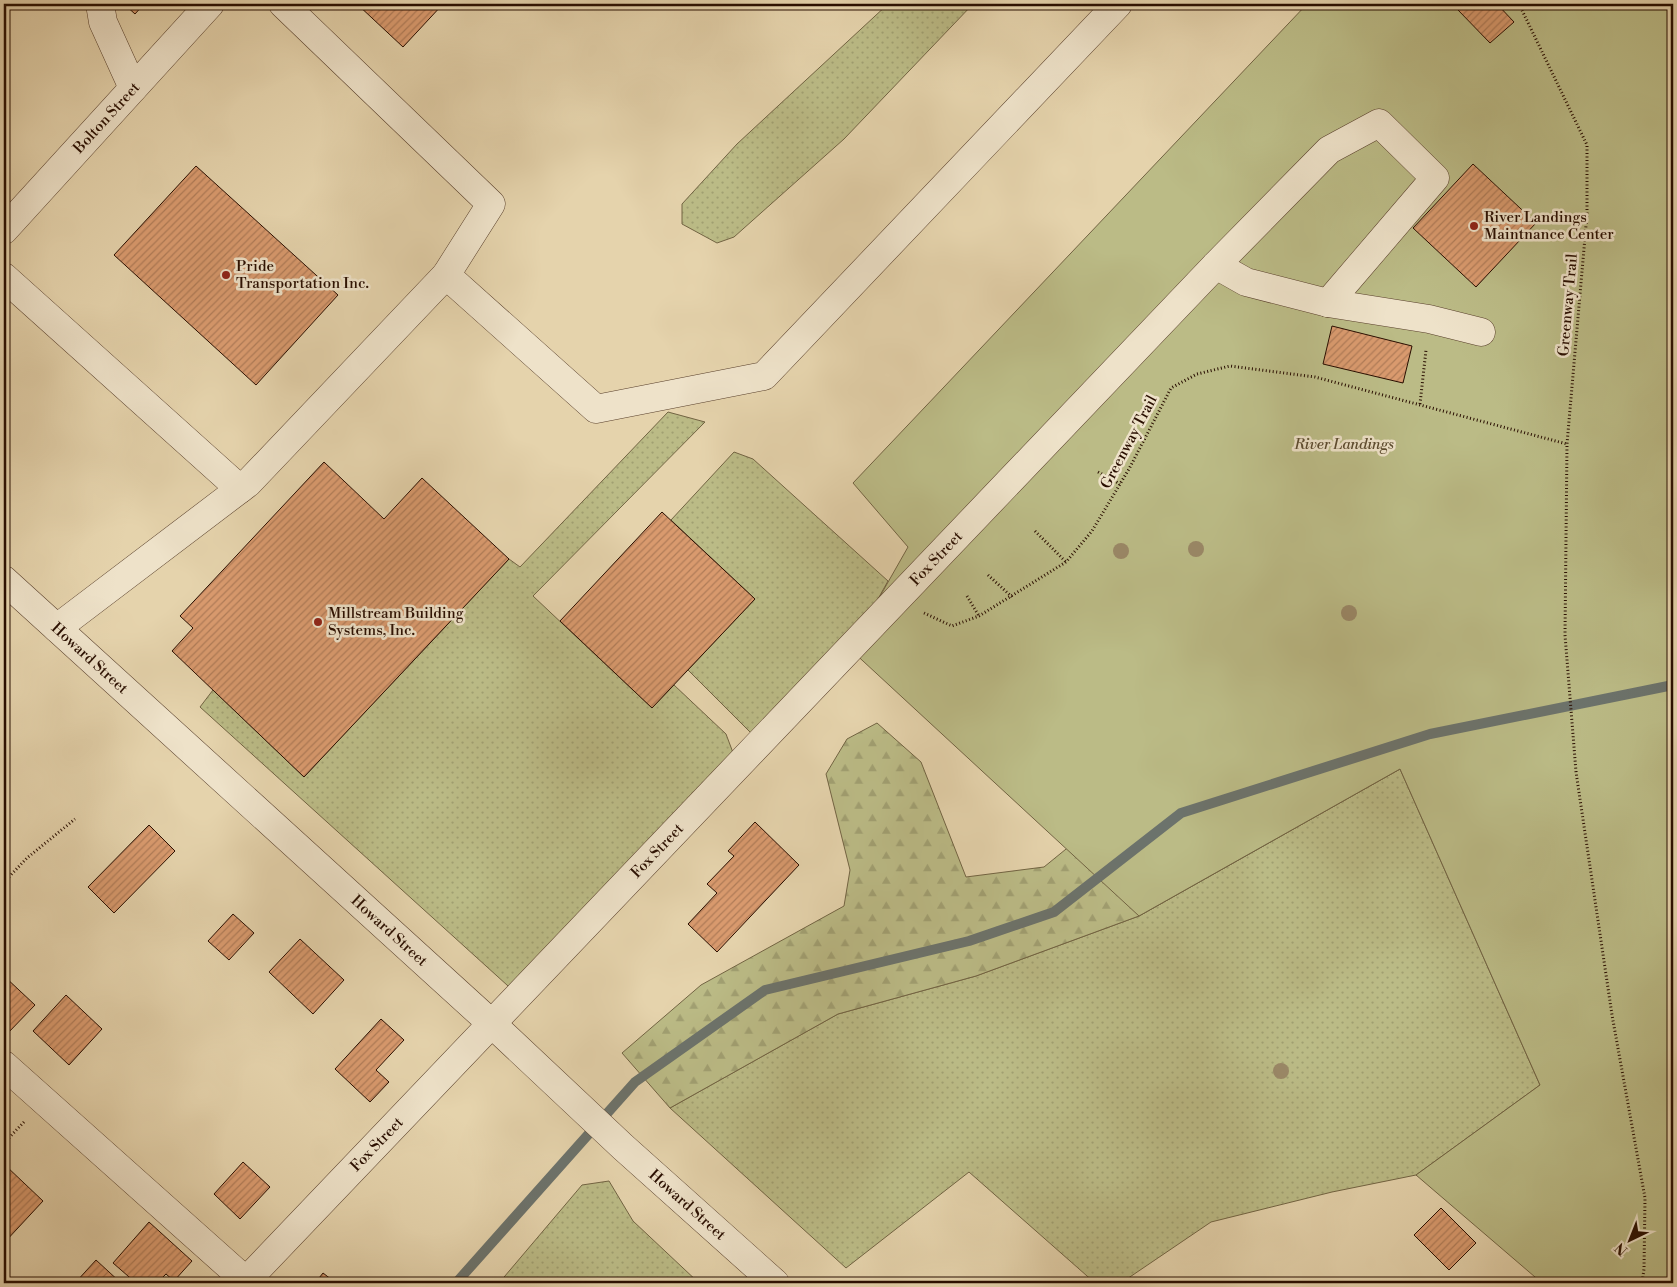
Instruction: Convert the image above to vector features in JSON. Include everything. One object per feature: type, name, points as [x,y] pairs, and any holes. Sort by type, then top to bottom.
[{"type":"street","points":[[100,4],[103,22],[133,88]]},
{"type":"street","name":"Bolton Street","points":[[4,230],[210,4]]},
{"type":"street","points":[[56,628],[248,483],[446,275],[490,204],[283,4]]},
{"type":"street","points":[[446,275],[596,409],[764,376],[1118,4]]},
{"type":"street","name":"Fox Street","points":[[245,1282],[1216,265],[1329,150],[1379,123],[1435,178],[1328,303]]},
{"type":"street","points":[[1216,265],[1246,282],[1328,303],[1429,319],[1482,332]]},
{"type":"street","points":[[4,277],[240,489]]},
{"type":"street","name":"Howard Street","points":[[4,580],[491,1024],[578,1106],[775,1283]]},
{"type":"street","points":[[4,1065],[245,1282]]},
{"type":"path","name":"Greenway Trail","points":[[1519,4],[1588,145],[1587,214],[1568,444],[1564,635],[1576,772],[1612,1015],[1644,1198],[1644,1269],[1642,1283]]},
{"type":"path","points":[[1420,404],[1429,319]]},
{"type":"path","name":"Greenway Trail","points":[[900,597],[926,614],[952,626],[979,616],[1066,562],[1092,531],[1120,484],[1171,388],[1197,374],[1230,366],[1316,377],[1568,444]]},
{"type":"path","points":[[1098,472],[1120,484]]},
{"type":"path","points":[[1035,531],[1066,562]]},
{"type":"path","points":[[988,575],[1012,597]]},
{"type":"path","points":[[967,596],[979,616]]},
{"type":"path","points":[[4,882],[27,858],[75,819]]},
{"type":"path","points":[[4,1144],[9,1137]]},
{"type":"green space","points":[[888,4],[973,4],[844,139],[734,237],[717,243],[682,224],[682,204],[737,144]]},
{"type":"green space","name":"River Landings","points":[[1307,4],[1673,4],[1673,1283],[1542,1283],[1416,1175],[1540,1085],[1400,769],[1139,916],[850,649],[908,547],[853,483]]},
{"type":"green space","points":[[668,412],[705,422],[533,596],[652,708],[674,685],[726,734],[738,766],[518,995],[200,707],[213,690],[304,777],[509,559],[520,567]]},
{"type":"green space","points":[[734,452],[753,459],[888,581],[850,649],[761,743],[688,670],[755,599],[671,520]]},
{"type":"green space","points":[[877,723],[921,762],[966,877],[1044,867],[1185,752],[1400,769],[1139,916],[976,976],[838,1014],[670,1108],[622,1053],[701,985],[844,906],[850,870],[826,774],[847,739]]},
{"type":"green space","points":[[1400,769],[1540,1085],[1416,1175],[1332,1192],[1211,1222],[1121,1283],[1095,1283],[969,1172],[846,1268],[670,1108],[838,1014],[976,976],[1139,916]]},
{"type":"green space","points":[[609,1181],[633,1221],[699,1283],[499,1283],[582,1185]]},
{"type":"building","points":[[124,4],[144,4],[135,14]]},
{"type":"building","points":[[357,4],[443,4],[403,47]]},
{"type":"building","points":[[1464,4],[1497,4],[1514,22],[1490,43],[1458,10]]},
{"type":"building","name":"River Landings Maintnance Center","points":[[1473,164],[1536,223],[1476,287],[1413,228]]},
{"type":"building","name":"Pride Transportation Inc.","points":[[196,166],[338,295],[256,385],[114,255]]},
{"type":"building","points":[[1332,326],[1412,346],[1403,383],[1323,364]]},
{"type":"building","name":"Millstream Building Systems, Inc.","points":[[324,462],[384,519],[422,478],[509,559],[304,777],[172,651],[193,628],[180,616]]},
{"type":"building","points":[[662,512],[755,599],[652,708],[560,621]]},
{"type":"building","points":[[755,822],[799,865],[717,952],[688,924],[717,893],[707,884],[734,856],[728,851]]},
{"type":"building","points":[[149,825],[175,851],[114,913],[88,887]]},
{"type":"building","points":[[233,914],[254,933],[229,960],[208,941]]},
{"type":"building","points":[[300,939],[344,980],[313,1014],[269,972]]},
{"type":"building","points":[[4,976],[35,1005],[6,1035],[4,1033]]},
{"type":"building","points":[[66,995],[102,1029],[69,1065],[33,1031]]},
{"type":"building","points":[[381,1019],[404,1040],[376,1070],[389,1082],[370,1102],[335,1069]]},
{"type":"building","points":[[243,1162],[270,1187],[240,1219],[214,1194]]},
{"type":"building","points":[[5,1165],[43,1201],[4,1243],[4,1167]]},
{"type":"building","points":[[1441,1208],[1476,1243],[1449,1270],[1414,1235]]},
{"type":"building","points":[[149,1222],[192,1261],[174,1281],[166,1274],[157,1283],[136,1283],[113,1263]]},
{"type":"building","points":[[96,1260],[121,1283],[75,1283]]},
{"type":"building","points":[[323,1273],[336,1283],[315,1283]]},
{"type":"waterway","points":[[456,1283],[635,1082],[765,990],[969,941],[1054,912],[1181,813],[1430,734],[1673,685]]},
{"type":"place","name":"River Landings Maintnance Center","points":[[1474,226]]},
{"type":"place","name":"Pride Transportation Inc.","points":[[226,275]]},
{"type":"place","name":"Millstream Building Systems, Inc.","points":[[318,622]]}]
